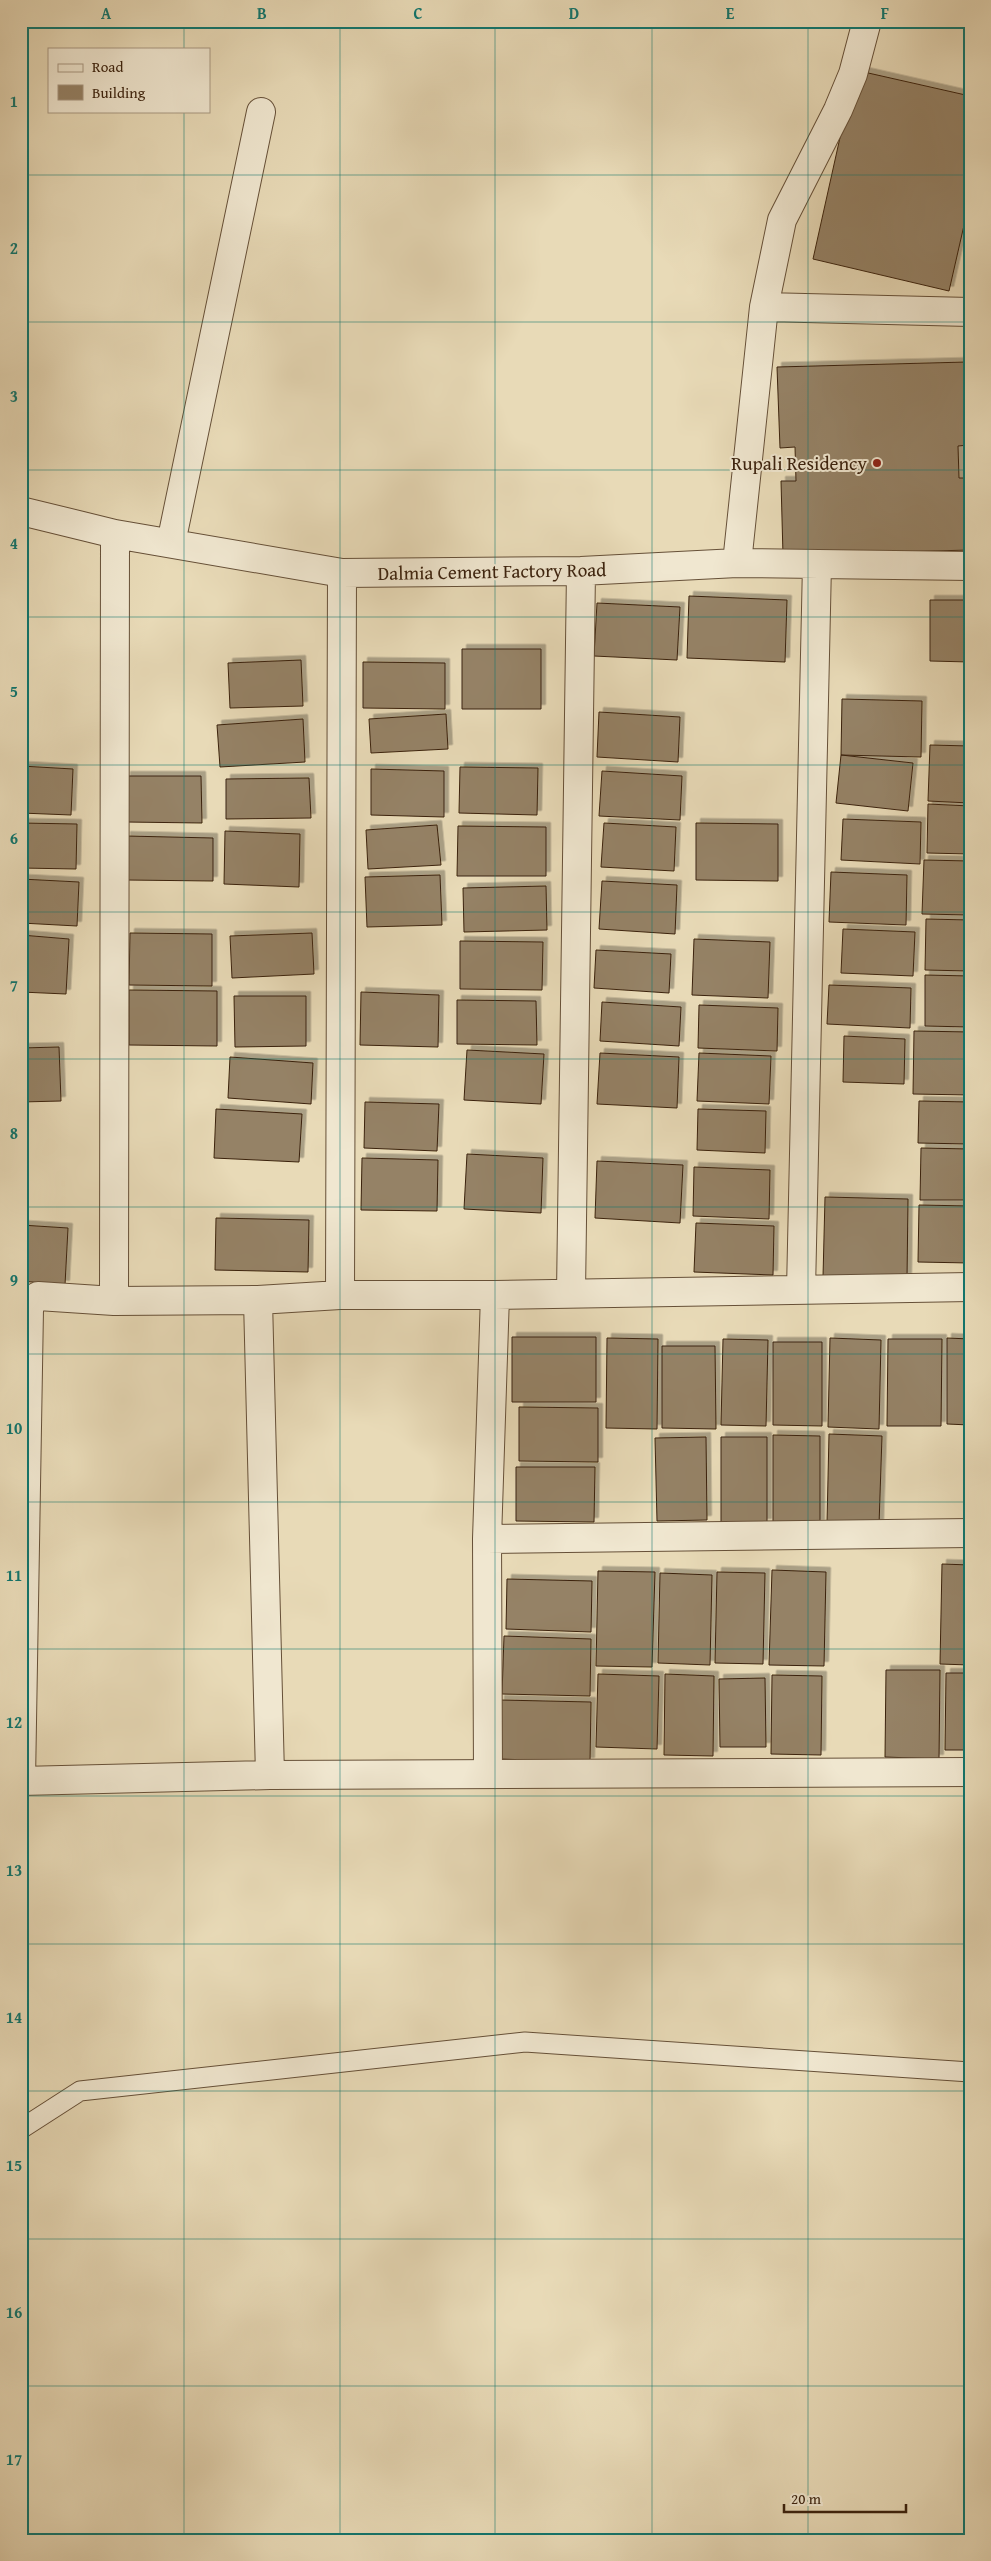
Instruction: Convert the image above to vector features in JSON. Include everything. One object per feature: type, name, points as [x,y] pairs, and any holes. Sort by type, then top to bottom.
[{"type":"street","points":[[737,563],[764,307],[782,220],[838,110],[853,74],[867,21]]},
{"type":"street","points":[[171,543],[261,112]]},
{"type":"street","points":[[764,307],[970,312]]},
{"type":"street","name":"Dalmia Cement Factory Road","points":[[21,511],[116,534],[342,573],[581,571],[737,563],[970,566]]},
{"type":"street","points":[[114,1301],[116,534]]},
{"type":"street","points":[[801,1290],[817,564]]},
{"type":"street","points":[[571,1293],[581,571]]},
{"type":"street","points":[[340,1295],[342,573]]},
{"type":"street","points":[[970,1287],[571,1293],[496,1296],[340,1295],[258,1300],[114,1301],[38,1296],[32,1300],[29,1309],[21,1781],[270,1775],[970,1772]]},
{"type":"street","points":[[488,1774],[487,1539],[496,1296]]},
{"type":"street","points":[[258,1300],[270,1775]]},
{"type":"street","points":[[487,1539],[970,1533]]},
{"type":"lane","points":[[21,2129],[80,2091],[525,2042],[970,2072]]},
{"type":"building","points":[[855,70],[970,96],[970,199],[949,291],[813,259]]},
{"type":"building","name":"Rupali Residency","points":[[967,362],[969,445],[958,446],[959,478],[970,478],[970,550],[783,555],[781,481],[796,481],[795,447],[780,448],[777,367]]},
{"type":"building","points":[[689,596],[787,600],[785,662],[687,658]]},
{"type":"building","points":[[930,600],[970,600],[970,662],[930,661]]},
{"type":"building","points":[[597,603],[680,607],[677,660],[594,656]]},
{"type":"building","points":[[462,649],[541,649],[541,709],[462,709]]},
{"type":"building","points":[[301,660],[303,706],[230,708],[228,663]]},
{"type":"building","points":[[363,662],[445,663],[445,709],[363,708]]},
{"type":"building","points":[[842,699],[922,701],[921,757],[841,755]]},
{"type":"building","points":[[599,712],[680,717],[678,762],[597,757]]},
{"type":"building","points":[[446,714],[448,749],[371,753],[369,719]]},
{"type":"building","points":[[303,719],[305,762],[220,767],[217,725]]},
{"type":"building","points":[[930,745],[970,746],[970,803],[928,801]]},
{"type":"building","points":[[841,755],[913,763],[908,811],[836,803]]},
{"type":"building","points":[[21,766],[73,769],[71,815],[21,813]]},
{"type":"building","points":[[460,767],[538,768],[537,815],[459,813]]},
{"type":"building","points":[[371,769],[444,771],[444,817],[371,815]]},
{"type":"building","points":[[602,771],[682,776],[680,820],[599,816]]},
{"type":"building","points":[[126,776],[201,776],[202,823],[126,822]]},
{"type":"building","points":[[309,778],[311,818],[226,819],[226,779]]},
{"type":"building","points":[[928,804],[970,806],[970,854],[927,853]]},
{"type":"building","points":[[843,819],[921,822],[920,864],[841,860]]},
{"type":"building","points":[[21,823],[77,824],[76,869],[21,868]]},
{"type":"building","points":[[604,823],[676,827],[674,871],[601,867]]},
{"type":"building","points":[[696,823],[778,824],[778,881],[696,880]]},
{"type":"building","points":[[437,825],[441,865],[368,869],[366,830]]},
{"type":"building","points":[[458,826],[546,827],[546,876],[457,876]]},
{"type":"building","points":[[225,831],[300,834],[299,887],[224,884]]},
{"type":"building","points":[[126,836],[213,838],[213,881],[126,880]]},
{"type":"building","points":[[924,860],[970,861],[970,915],[922,914]]},
{"type":"building","points":[[831,872],[907,875],[906,925],[829,922]]},
{"type":"building","points":[[440,875],[442,925],[367,927],[365,877]]},
{"type":"building","points":[[21,879],[79,882],[77,926],[21,923]]},
{"type":"building","points":[[602,881],[677,885],[675,934],[599,929]]},
{"type":"building","points":[[546,886],[547,930],[464,932],[463,888]]},
{"type":"building","points":[[926,919],[970,920],[970,971],[925,970]]},
{"type":"building","points":[[843,929],[915,932],[913,976],[841,973]]},
{"type":"building","points":[[130,933],[212,934],[212,986],[129,985]]},
{"type":"building","points":[[312,933],[314,974],[232,978],[230,936]]},
{"type":"building","points":[[21,935],[69,939],[66,994],[21,992]]},
{"type":"building","points":[[694,939],[770,942],[768,998],[692,995]]},
{"type":"building","points":[[460,941],[543,942],[542,990],[460,989]]},
{"type":"building","points":[[596,950],[671,954],[669,993],[594,988]]},
{"type":"building","points":[[925,975],[970,976],[970,1027],[925,1026]]},
{"type":"building","points":[[829,985],[911,988],[910,1028],[827,1024]]},
{"type":"building","points":[[129,990],[217,991],[217,1046],[129,1045]]},
{"type":"building","points":[[361,992],[439,995],[438,1047],[360,1045]]},
{"type":"building","points":[[234,996],[306,996],[306,1046],[235,1047]]},
{"type":"building","points":[[457,1000],[536,1001],[537,1045],[457,1044]]},
{"type":"building","points":[[602,1002],[681,1007],[679,1046],[600,1041]]},
{"type":"building","points":[[699,1005],[778,1008],[777,1051],[698,1048]]},
{"type":"building","points":[[914,1031],[970,1032],[970,1095],[913,1094]]},
{"type":"building","points":[[844,1036],[905,1039],[904,1084],[843,1082]]},
{"type":"building","points":[[59,1047],[61,1101],[21,1102],[21,1048]]},
{"type":"building","points":[[467,1050],[544,1054],[541,1104],[464,1100]]},
{"type":"building","points":[[600,1053],[679,1057],[677,1108],[597,1104]]},
{"type":"building","points":[[699,1053],[771,1056],[769,1104],[697,1101]]},
{"type":"building","points":[[230,1057],[313,1063],[311,1104],[228,1098]]},
{"type":"building","points":[[919,1101],[970,1102],[970,1144],[918,1143]]},
{"type":"building","points":[[365,1102],[439,1104],[437,1151],[364,1148]]},
{"type":"building","points":[[216,1109],[302,1114],[299,1162],[214,1158]]},
{"type":"building","points":[[698,1109],[766,1111],[765,1153],[697,1150]]},
{"type":"building","points":[[921,1148],[970,1149],[970,1200],[920,1200]]},
{"type":"building","points":[[467,1154],[543,1158],[541,1213],[464,1209]]},
{"type":"building","points":[[362,1158],[438,1160],[437,1211],[361,1210]]},
{"type":"building","points":[[597,1161],[683,1165],[680,1223],[595,1218]]},
{"type":"building","points":[[694,1167],[770,1170],[769,1219],[693,1216]]},
{"type":"building","points":[[825,1197],[908,1199],[907,1279],[823,1277]]},
{"type":"building","points":[[919,1205],[970,1206],[970,1263],[918,1262]]},
{"type":"building","points":[[216,1218],[309,1220],[308,1272],[215,1270]]},
{"type":"building","points":[[696,1223],[774,1226],[773,1275],[694,1272]]},
{"type":"building","points":[[21,1225],[68,1228],[65,1285],[21,1281]]},
{"type":"building","points":[[512,1337],[596,1337],[596,1402],[512,1402]]},
{"type":"building","points":[[607,1338],[658,1339],[657,1429],[606,1428]]},
{"type":"building","points":[[830,1338],[881,1340],[879,1429],[828,1427]]},
{"type":"building","points":[[947,1338],[970,1339],[970,1425],[947,1424]]},
{"type":"building","points":[[723,1339],[768,1340],[766,1426],[721,1425]]},
{"type":"building","points":[[888,1339],[942,1339],[941,1426],[887,1426]]},
{"type":"building","points":[[773,1342],[822,1342],[822,1426],[773,1425]]},
{"type":"building","points":[[662,1346],[715,1346],[716,1429],[662,1428]]},
{"type":"building","points":[[519,1407],[598,1408],[598,1462],[519,1461]]},
{"type":"building","points":[[829,1434],[882,1436],[879,1525],[827,1523]]},
{"type":"building","points":[[773,1435],[820,1436],[820,1524],[773,1523]]},
{"type":"building","points":[[706,1437],[707,1520],[657,1521],[655,1438]]},
{"type":"building","points":[[721,1437],[767,1437],[767,1523],[721,1523]]},
{"type":"building","points":[[516,1467],[595,1467],[594,1522],[516,1521]]},
{"type":"building","points":[[942,1564],[970,1565],[970,1665],[940,1664]]},
{"type":"building","points":[[772,1570],[826,1572],[824,1666],[769,1665]]},
{"type":"building","points":[[598,1571],[655,1572],[652,1667],[596,1666]]},
{"type":"building","points":[[717,1572],[765,1573],[763,1664],[715,1663]]},
{"type":"building","points":[[660,1573],[712,1575],[710,1665],[658,1663]]},
{"type":"building","points":[[507,1579],[592,1581],[591,1632],[506,1629]]},
{"type":"building","points":[[504,1636],[591,1639],[590,1696],[502,1694]]},
{"type":"building","points":[[886,1670],[940,1670],[939,1759],[885,1757]]},
{"type":"building","points":[[946,1673],[970,1673],[970,1750],[945,1750]]},
{"type":"building","points":[[598,1674],[659,1676],[657,1749],[596,1747]]},
{"type":"building","points":[[665,1674],[714,1676],[713,1756],[664,1755]]},
{"type":"building","points":[[772,1675],[822,1676],[821,1755],[771,1754]]},
{"type":"building","points":[[765,1678],[766,1747],[720,1747],[719,1679]]},
{"type":"building","points":[[500,1700],[591,1702],[590,1762],[499,1759]]},
{"type":"place","name":"Rupali Residency","points":[[877,463]]}]
